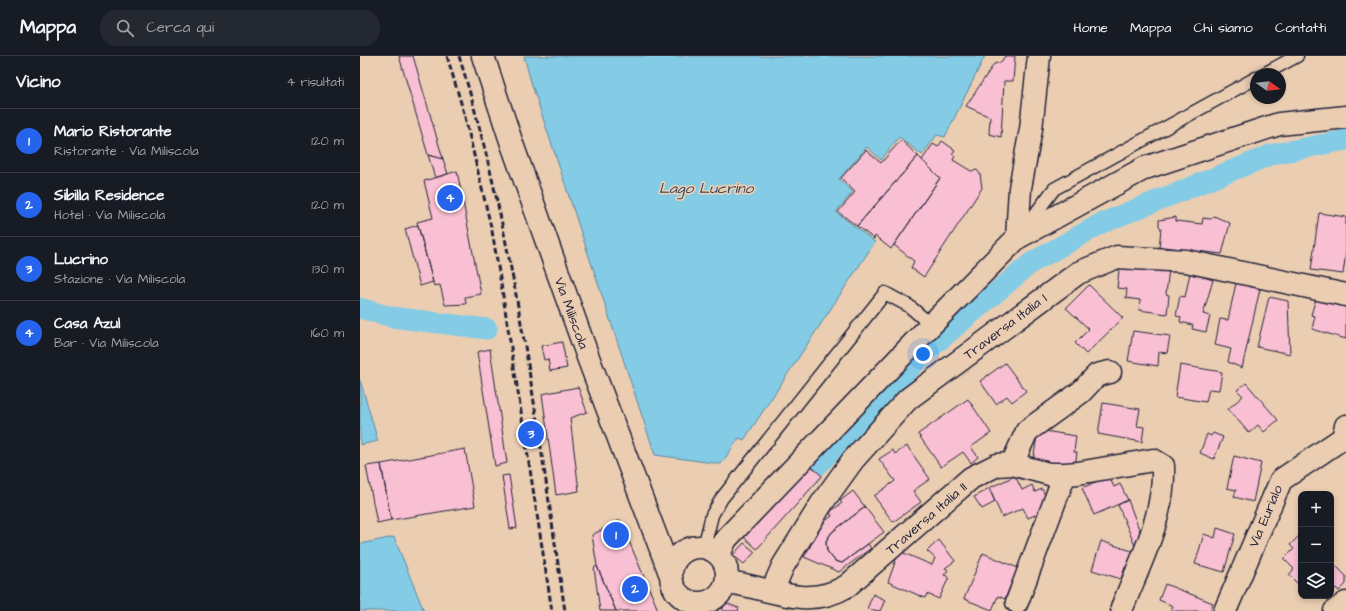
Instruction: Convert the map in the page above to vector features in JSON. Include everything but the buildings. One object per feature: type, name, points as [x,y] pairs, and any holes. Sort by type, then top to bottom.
[{"type":"street","name":"Via Miliscola","points":[[483,56],[512,144],[588,360],[652,524],[654,535],[670,573]]},
{"type":"street","points":[[1017,238],[1020,188],[1031,129],[1039,56]]},
{"type":"street","points":[[652,524],[666,535],[705,549],[726,567],[727,582],[724,589],[710,605],[678,603],[670,573],[679,554],[705,549],[726,539],[931,325],[1017,238],[1145,168],[1279,124],[1346,117]]},
{"type":"street","name":"Traversa Italia I","points":[[772,591],[783,566],[822,503],[853,460],[908,399],[1078,273],[1117,257],[1186,261],[1343,294]]},
{"type":"street","points":[[1012,464],[1027,431],[1081,392],[1097,375],[1110,372]]},
{"type":"street","name":"Via Eurialo","points":[[1225,611],[1281,480],[1342,438],[1346,426]]},
{"type":"street","name":"Traversa Italia II","points":[[727,582],[749,585],[794,597],[811,598],[828,596],[847,586],[971,478],[997,465],[1012,464],[1049,474],[1065,474],[1153,460],[1163,466],[1164,486],[1160,512],[1122,608]]},
{"type":"street","points":[[1017,602],[1065,474]]},
{"type":"street","points":[[1335,611],[1346,603]]},
{"type":"lane","points":[[1275,68],[1297,56]]},
{"type":"lane","points":[[1017,238],[1054,189],[1250,81]]},
{"type":"lane","points":[[705,549],[712,514],[722,498],[885,293],[909,306],[931,325]]},
{"type":"water","name":"Lago Lucrino","points":[[524,56],[985,56],[945,137],[937,135],[922,155],[899,137],[881,160],[867,147],[839,179],[853,192],[836,212],[875,242],[744,440],[739,438],[721,464],[655,455],[531,82]]},
{"type":"water","points":[[360,380],[378,441],[360,445]]},
{"type":"water","points":[[394,537],[424,611],[360,611],[360,544]]},
{"type":"waterway","points":[[795,489],[923,354],[1031,263],[1102,223],[1273,154],[1346,140]]},
{"type":"waterway","points":[[360,308],[391,317],[487,329]]},
{"type":"railway","points":[[447,56],[464,113],[492,231],[552,611]]},
{"type":"railway","points":[[459,56],[478,124],[510,262],[534,401],[565,611]]},
{"type":"place","name":"Casa Azul","points":[[450,198]]},
{"type":"place","name":"Lucrino","points":[[531,434]]},
{"type":"place","name":"Mario Ristorante","points":[[616,535]]},
{"type":"place","name":"Sibilla Residence","points":[[635,589]]}]
